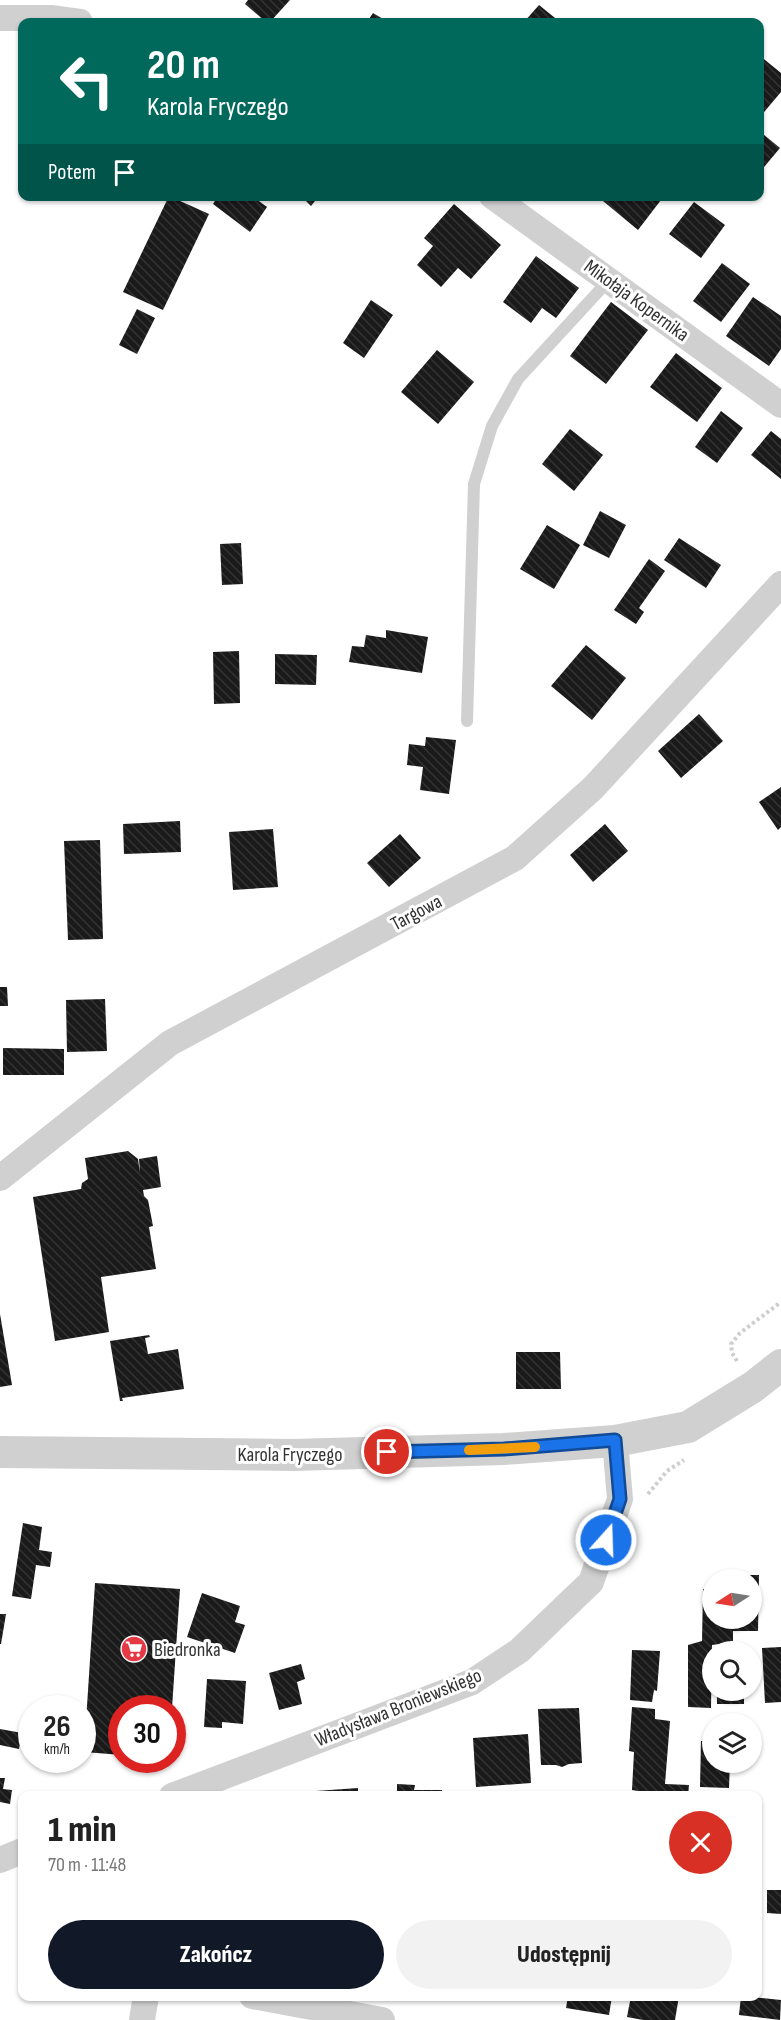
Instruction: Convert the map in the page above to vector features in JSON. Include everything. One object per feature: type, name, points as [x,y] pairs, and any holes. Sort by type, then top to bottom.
[{"type":"street","points":[[0,18],[51,18]]},
{"type":"street","name":"Mikołaja Kopernika","points":[[499,201],[781,405]]},
{"type":"street","name":"Targowa","points":[[0,1178],[170,1043],[515,858],[593,788],[781,584]]},
{"type":"street","points":[[615,1440],[688,1427],[753,1386],[781,1365]]},
{"type":"street","name":"Karola Fryczego","points":[[0,1452],[293,1455],[504,1449],[615,1440]]},
{"type":"street","name":"Władysława Broniewskiego","points":[[185,1791],[472,1682],[519,1651],[591,1582],[620,1499],[615,1440]]},
{"type":"street","points":[[0,1860],[18,1853]]},
{"type":"street","points":[[142,2020],[145,2001]]},
{"type":"street","points":[[279,2001],[382,2020]]},
{"type":"lane","points":[[467,721],[474,484],[492,426],[518,380],[609,280]]},
{"type":"path","points":[[741,1369],[732,1353],[731,1344],[740,1333],[781,1302]]},
{"type":"building","points":[[248,0],[290,0],[274,18],[261,18],[245,4]]},
{"type":"building","points":[[539,5],[555,18],[528,18]]},
{"type":"building","points":[[373,13],[381,18],[370,18]]},
{"type":"building","points":[[764,59],[781,73],[781,92],[764,112]]},
{"type":"building","points":[[764,135],[780,148],[764,167]]},
{"type":"building","points":[[167,201],[180,201],[209,214],[163,310],[123,292]]},
{"type":"building","points":[[215,201],[259,201],[267,207],[250,232],[213,204]]},
{"type":"building","points":[[603,201],[660,201],[638,230]]},
{"type":"building","points":[[694,202],[725,225],[701,258],[669,234]]},
{"type":"building","points":[[454,204],[501,245],[471,279],[458,268],[441,287],[417,265],[433,246],[424,238]]},
{"type":"building","points":[[536,256],[579,288],[556,318],[542,308],[531,323],[503,302]]},
{"type":"building","points":[[722,263],[750,284],[721,322],[693,301]]},
{"type":"building","points":[[753,297],[781,316],[781,349],[769,366],[726,336]]},
{"type":"building","points":[[371,300],[393,315],[364,358],[343,343]]},
{"type":"building","points":[[611,302],[648,330],[606,384],[570,356]]},
{"type":"building","points":[[137,309],[155,318],[137,354],[119,345]]},
{"type":"building","points":[[437,350],[474,382],[438,424],[401,392]]},
{"type":"building","points":[[676,353],[722,388],[697,422],[650,387]]},
{"type":"building","points":[[721,411],[743,428],[717,463],[695,447]]},
{"type":"building","points":[[570,429],[603,455],[574,491],[542,464]]},
{"type":"building","points":[[771,431],[781,439],[781,479],[751,455]]},
{"type":"building","points":[[600,511],[626,525],[609,558],[583,545]]},
{"type":"building","points":[[547,525],[580,545],[554,589],[520,569]]},
{"type":"building","points":[[679,538],[721,565],[706,588],[664,560]]},
{"type":"building","points":[[241,543],[243,584],[222,585],[220,544]]},
{"type":"building","points":[[649,559],[665,571],[639,608],[644,612],[636,624],[614,610]]},
{"type":"building","points":[[386,630],[428,637],[422,673],[349,662],[352,646],[364,647],[366,635],[386,638]]},
{"type":"building","points":[[586,645],[626,678],[592,720],[551,686]]},
{"type":"building","points":[[239,651],[240,703],[214,704],[213,652]]},
{"type":"building","points":[[275,654],[317,655],[316,685],[275,684]]},
{"type":"building","points":[[699,714],[723,741],[681,778],[658,751]]},
{"type":"building","points":[[426,737],[456,740],[449,794],[420,790],[423,767],[407,765],[409,744],[425,746]]},
{"type":"building","points":[[781,787],[781,827],[778,830],[759,802]]},
{"type":"building","points":[[180,821],[181,852],[124,854],[123,824]]},
{"type":"building","points":[[605,824],[628,851],[593,882],[570,855]]},
{"type":"building","points":[[273,829],[278,887],[233,890],[229,832]]},
{"type":"building","points":[[400,834],[421,858],[389,887],[367,863]]},
{"type":"building","points":[[100,840],[103,939],[68,940],[64,841]]},
{"type":"building","points":[[0,987],[7,987],[8,1006],[0,1006]]},
{"type":"building","points":[[105,999],[107,1051],[67,1052],[66,1000]]},
{"type":"building","points":[[3,1048],[64,1049],[64,1075],[3,1075]]},
{"type":"building","points":[[128,1151],[138,1159],[140,1173],[139,1159],[157,1156],[161,1187],[143,1190],[148,1200],[153,1226],[149,1227],[156,1269],[101,1277],[109,1332],[55,1341],[33,1197],[81,1189],[82,1183],[88,1179],[85,1158]]},
{"type":"building","points":[[0,1314],[12,1385],[0,1387]]},
{"type":"building","points":[[149,1335],[150,1337],[145,1338],[148,1354],[178,1349],[184,1389],[122,1398],[123,1401],[120,1401],[110,1341]]},
{"type":"building","points":[[516,1352],[560,1352],[561,1389],[516,1389]]},
{"type":"building","points":[[23,1523],[42,1527],[39,1550],[52,1552],[50,1567],[36,1565],[31,1599],[12,1596]]},
{"type":"building","name":"Biedronka","points":[[95,1583],[180,1589],[173,1695],[108,1695],[108,1754],[96,1753],[96,1695],[88,1695]]},
{"type":"building","points":[[202,1593],[240,1606],[235,1622],[245,1625],[235,1653],[187,1637]]},
{"type":"building","points":[[0,1614],[6,1614],[1,1644],[0,1644]]},
{"type":"building","points":[[702,1629],[758,1629],[758,1631],[733,1631],[733,1641],[702,1641]]},
{"type":"building","points":[[702,1641],[702,1701],[711,1701],[711,1708],[688,1707],[688,1645]]},
{"type":"building","points":[[781,1647],[781,1702],[765,1703],[762,1648]]},
{"type":"building","points":[[632,1650],[660,1651],[657,1691],[654,1690],[652,1702],[630,1700]]},
{"type":"building","points":[[301,1664],[305,1679],[297,1682],[302,1704],[279,1710],[269,1673]]},
{"type":"building","points":[[207,1679],[246,1681],[243,1724],[222,1722],[222,1728],[204,1727]]},
{"type":"building","points":[[717,1701],[744,1701],[744,1704],[717,1704]]},
{"type":"building","points":[[632,1707],[655,1709],[655,1719],[670,1721],[665,1784],[689,1785],[688,1791],[632,1790],[634,1752],[629,1751]]},
{"type":"building","points":[[579,1708],[582,1763],[562,1767],[541,1765],[538,1709]]},
{"type":"building","points":[[0,1729],[18,1732],[18,1749],[0,1745]]},
{"type":"building","points":[[528,1734],[531,1783],[476,1787],[473,1738]]},
{"type":"building","points":[[702,1741],[702,1773],[730,1773],[729,1788],[700,1787]]},
{"type":"building","points":[[0,1778],[5,1778],[3,1789],[12,1790],[10,1804],[0,1802]]},
{"type":"building","points":[[397,1784],[415,1785],[414,1790],[442,1790],[442,1791],[397,1791]]},
{"type":"building","points":[[358,1788],[358,1791],[316,1791]]},
{"type":"building","points":[[767,1890],[781,1890],[781,1914],[767,1913]]},
{"type":"building","points":[[762,1998],[781,2000],[780,2020],[739,2015],[740,2001],[762,2001]]},
{"type":"building","points":[[567,2001],[611,2001],[609,2015],[566,2008]]},
{"type":"building","points":[[630,2001],[678,2001],[675,2020],[643,2020],[627,2017]]},
{"type":"slow traffic","points":[[469,1450],[535,1447]]},
{"type":"place","name":"Biedronka","points":[[134,1649]]},
{"type":"route","points":[[387,1452],[504,1449],[615,1440],[620,1499],[606,1540]]}]
